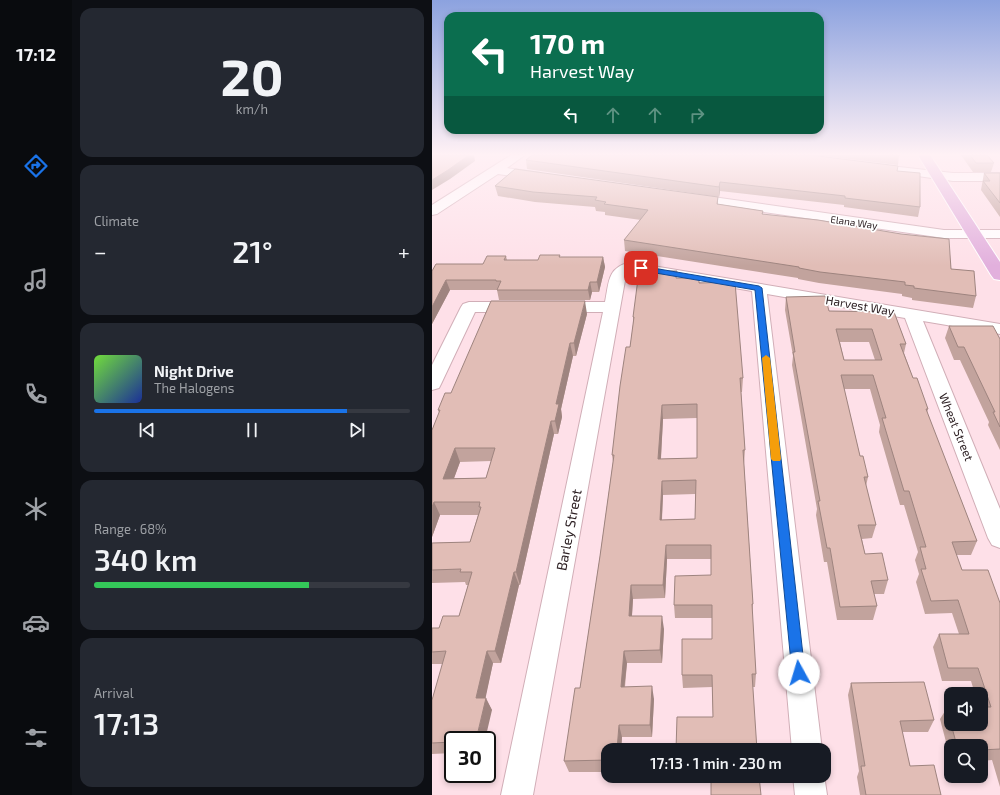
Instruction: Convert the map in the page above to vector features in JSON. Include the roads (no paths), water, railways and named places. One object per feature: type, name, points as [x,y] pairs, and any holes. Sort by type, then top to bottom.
[{"type":"main road","points":[[948,192],[1000,275]]},
{"type":"street","points":[[432,211],[462,192]]},
{"type":"street","name":"Elana Way","points":[[678,196],[944,234],[1000,234]]},
{"type":"street","name":"Harvest Way","points":[[625,268],[641,268],[912,316],[1000,329]]},
{"type":"street","name":"Barley Street","points":[[517,795],[618,275],[620,270],[625,268]]},
{"type":"street","points":[[759,288],[806,743]]},
{"type":"street","points":[[432,384],[469,307],[612,306]]},
{"type":"street","name":"Wheat Street","points":[[912,316],[1000,538]]},
{"type":"street","points":[[810,783],[811,795]]}]
